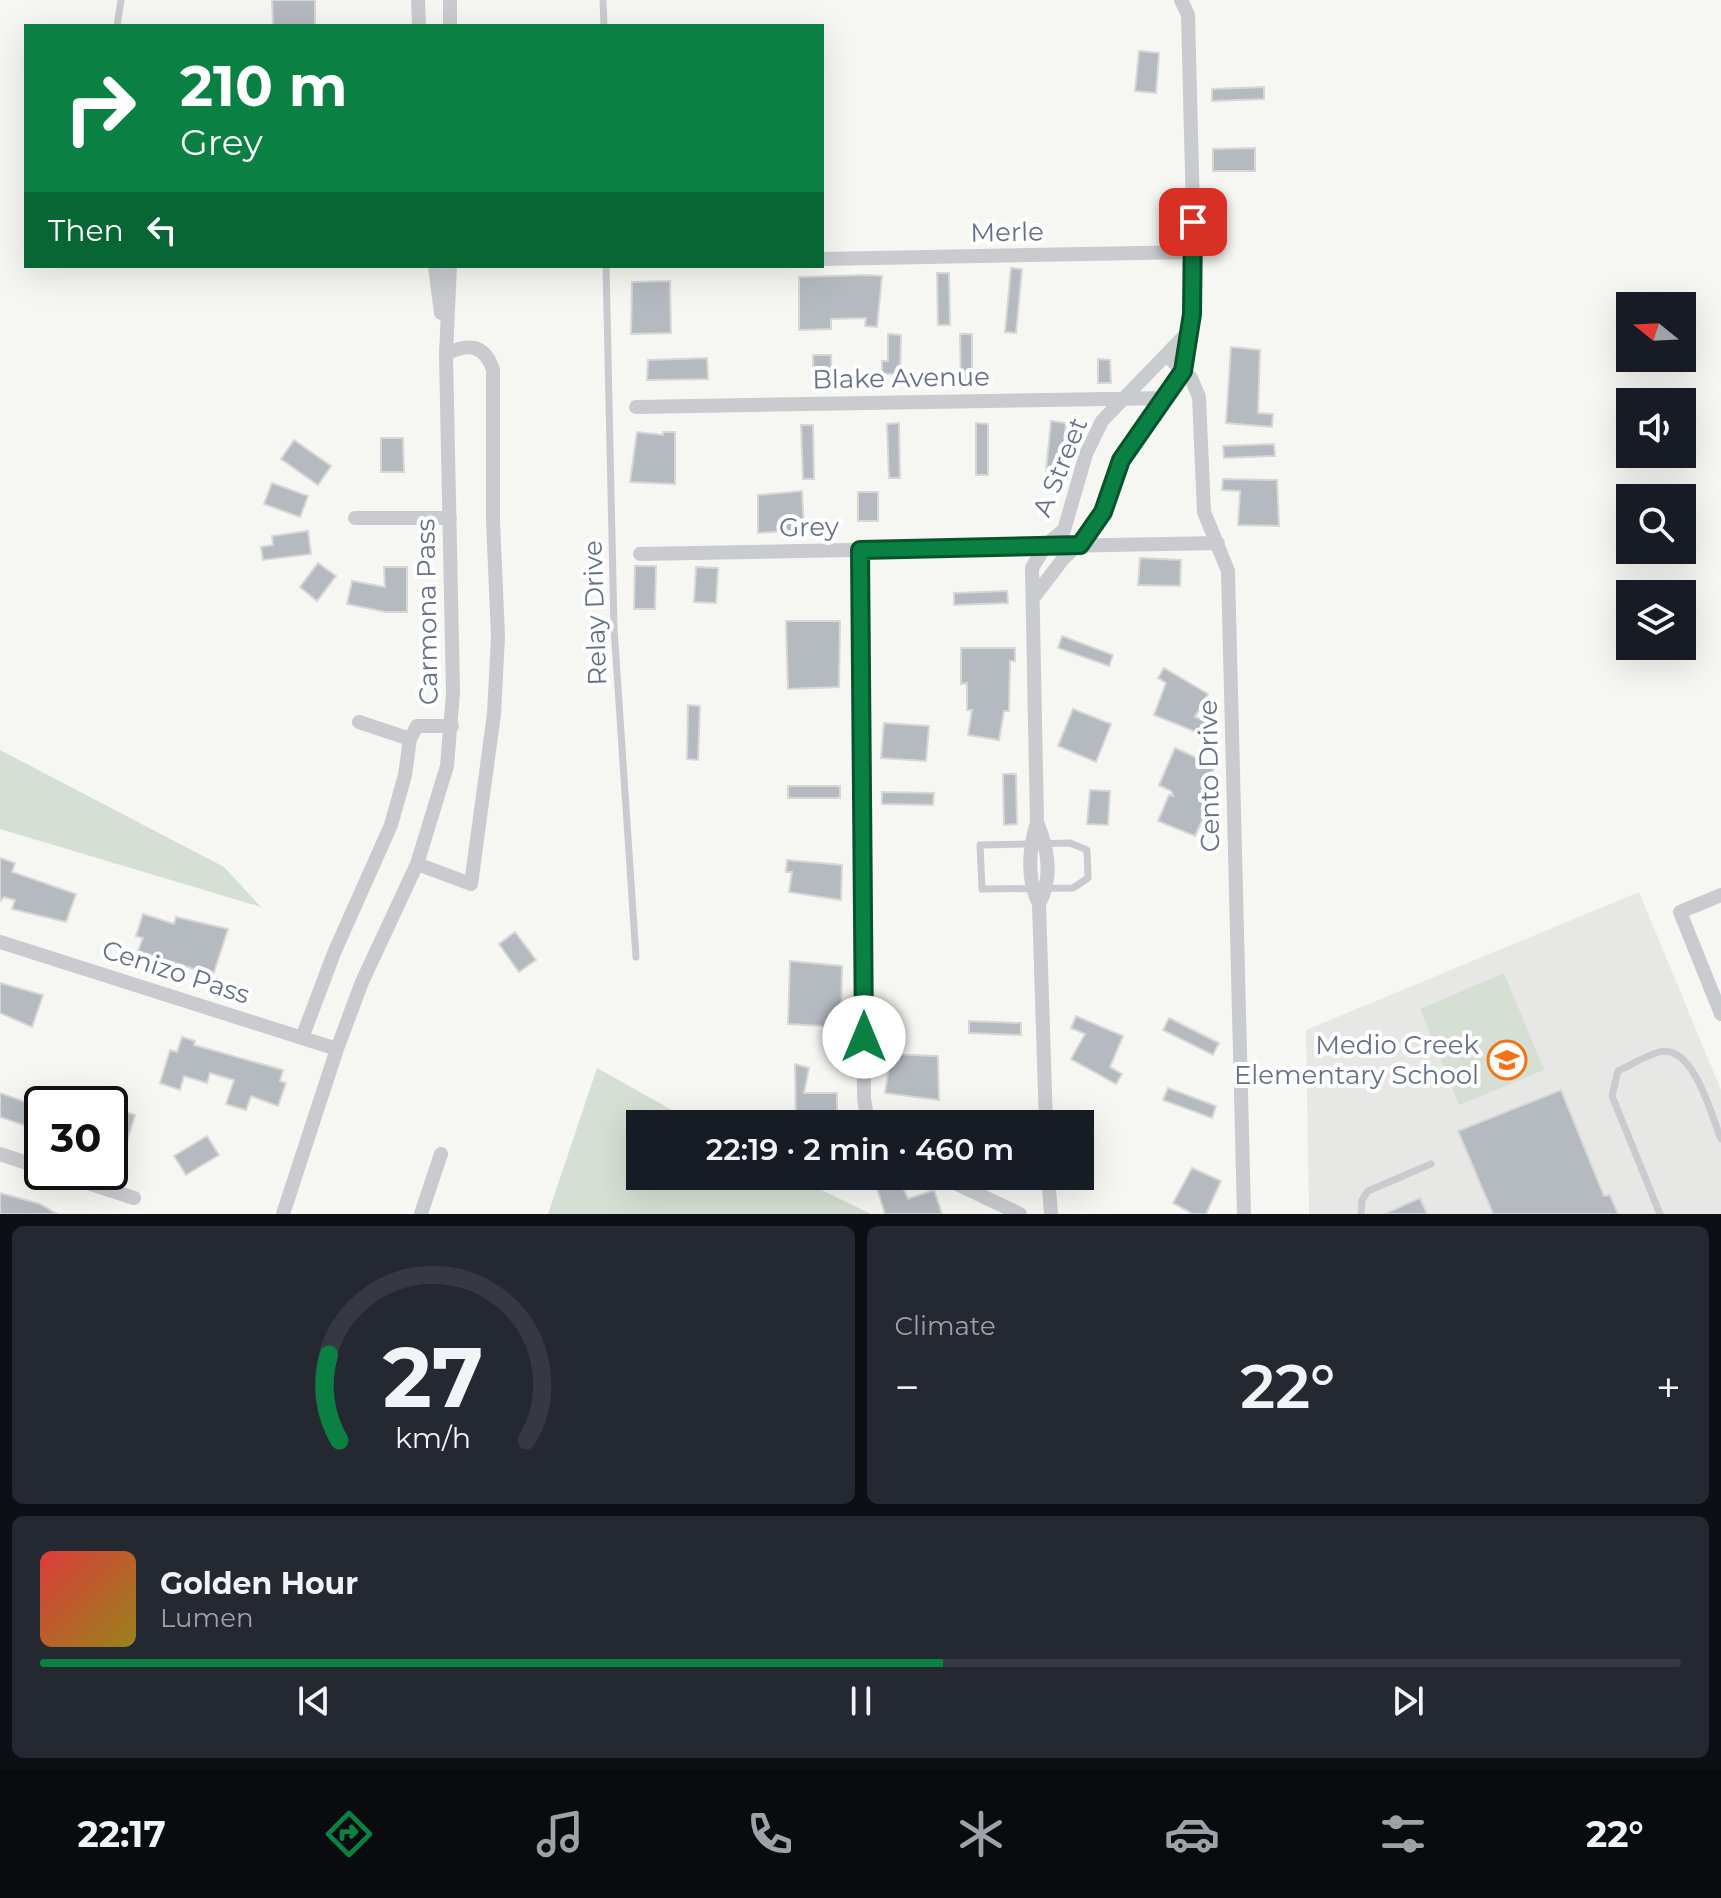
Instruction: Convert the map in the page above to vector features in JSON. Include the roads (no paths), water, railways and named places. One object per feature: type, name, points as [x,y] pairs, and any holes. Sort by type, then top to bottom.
[{"type":"street","points":[[418,0],[419,24]]},
{"type":"street","points":[[450,0],[450,24]]},
{"type":"street","name":"A Street","points":[[1034,597],[1063,559],[1080,545],[1103,512],[1121,460],[1183,371],[1194,252],[1188,15],[1181,0]]},
{"type":"street","name":"A Street","points":[[1188,15],[1195,0]]},
{"type":"street","name":"Merle","points":[[824,259],[1194,252]]},
{"type":"street","name":"Carmona Pass","points":[[435,268],[446,354]]},
{"type":"street","name":"Carmona Pass","points":[[283,1214],[362,982],[417,864],[436,811],[452,726],[446,354],[450,268]]},
{"type":"street","name":"A Street","points":[[1046,1110],[1039,904],[1031,888],[1030,844],[1037,822],[1032,568],[1046,545],[1064,530],[1093,436],[1123,399],[1189,331]]},
{"type":"street","points":[[417,864],[471,884],[494,714],[498,637],[493,520],[493,370],[489,358],[476,347],[459,348],[446,354]]},
{"type":"street","name":"Cento Drive","points":[[1166,355],[1191,378],[1199,397],[1204,512],[1228,571],[1244,1214]]},
{"type":"street","name":"Blake Avenue","points":[[636,407],[1166,398]]},
{"type":"street","points":[[355,518],[450,518]]},
{"type":"street","name":"Grey","points":[[640,554],[1218,543]]},
{"type":"street","points":[[860,550],[866,1110]]},
{"type":"street","points":[[359,722],[410,739]]},
{"type":"street","points":[[302,1038],[334,953],[391,825],[405,775],[410,739],[417,726],[452,726]]},
{"type":"street","name":"A Street","points":[[1037,822],[1046,844],[1047,888],[1039,904]]},
{"type":"street","points":[[1721,895],[1680,912],[1721,1014]]},
{"type":"street","name":"Cenizo Pass","points":[[0,942],[337,1049]]},
{"type":"street","points":[[0,1154],[24,1162]]},
{"type":"street","points":[[421,1214],[441,1154]]},
{"type":"street","points":[[109,1190],[134,1198]]},
{"type":"street","points":[[969,1190],[1020,1214]]},
{"type":"street","points":[[1049,1190],[1051,1214]]},
{"type":"lane","points":[[121,0],[123,24]]},
{"type":"lane","points":[[603,0],[604,24]]},
{"type":"lane","points":[[118,24],[121,17]]},
{"type":"lane","name":"Relay Drive","points":[[606,268],[614,628],[636,957]]},
{"type":"lane","points":[[1070,843],[1087,850],[1088,878],[1073,888],[982,889],[980,845],[1046,844],[1070,843]]},
{"type":"lane","points":[[1660,1214],[1612,1096],[1618,1071],[1660,1052],[1674,1051],[1688,1061],[1721,1139]]},
{"type":"lane","points":[[1361,1214],[1362,1200],[1368,1191],[1431,1164]]},
{"type":"place","name":"Medio Creek Elementary School","points":[[1507,1060]]}]
